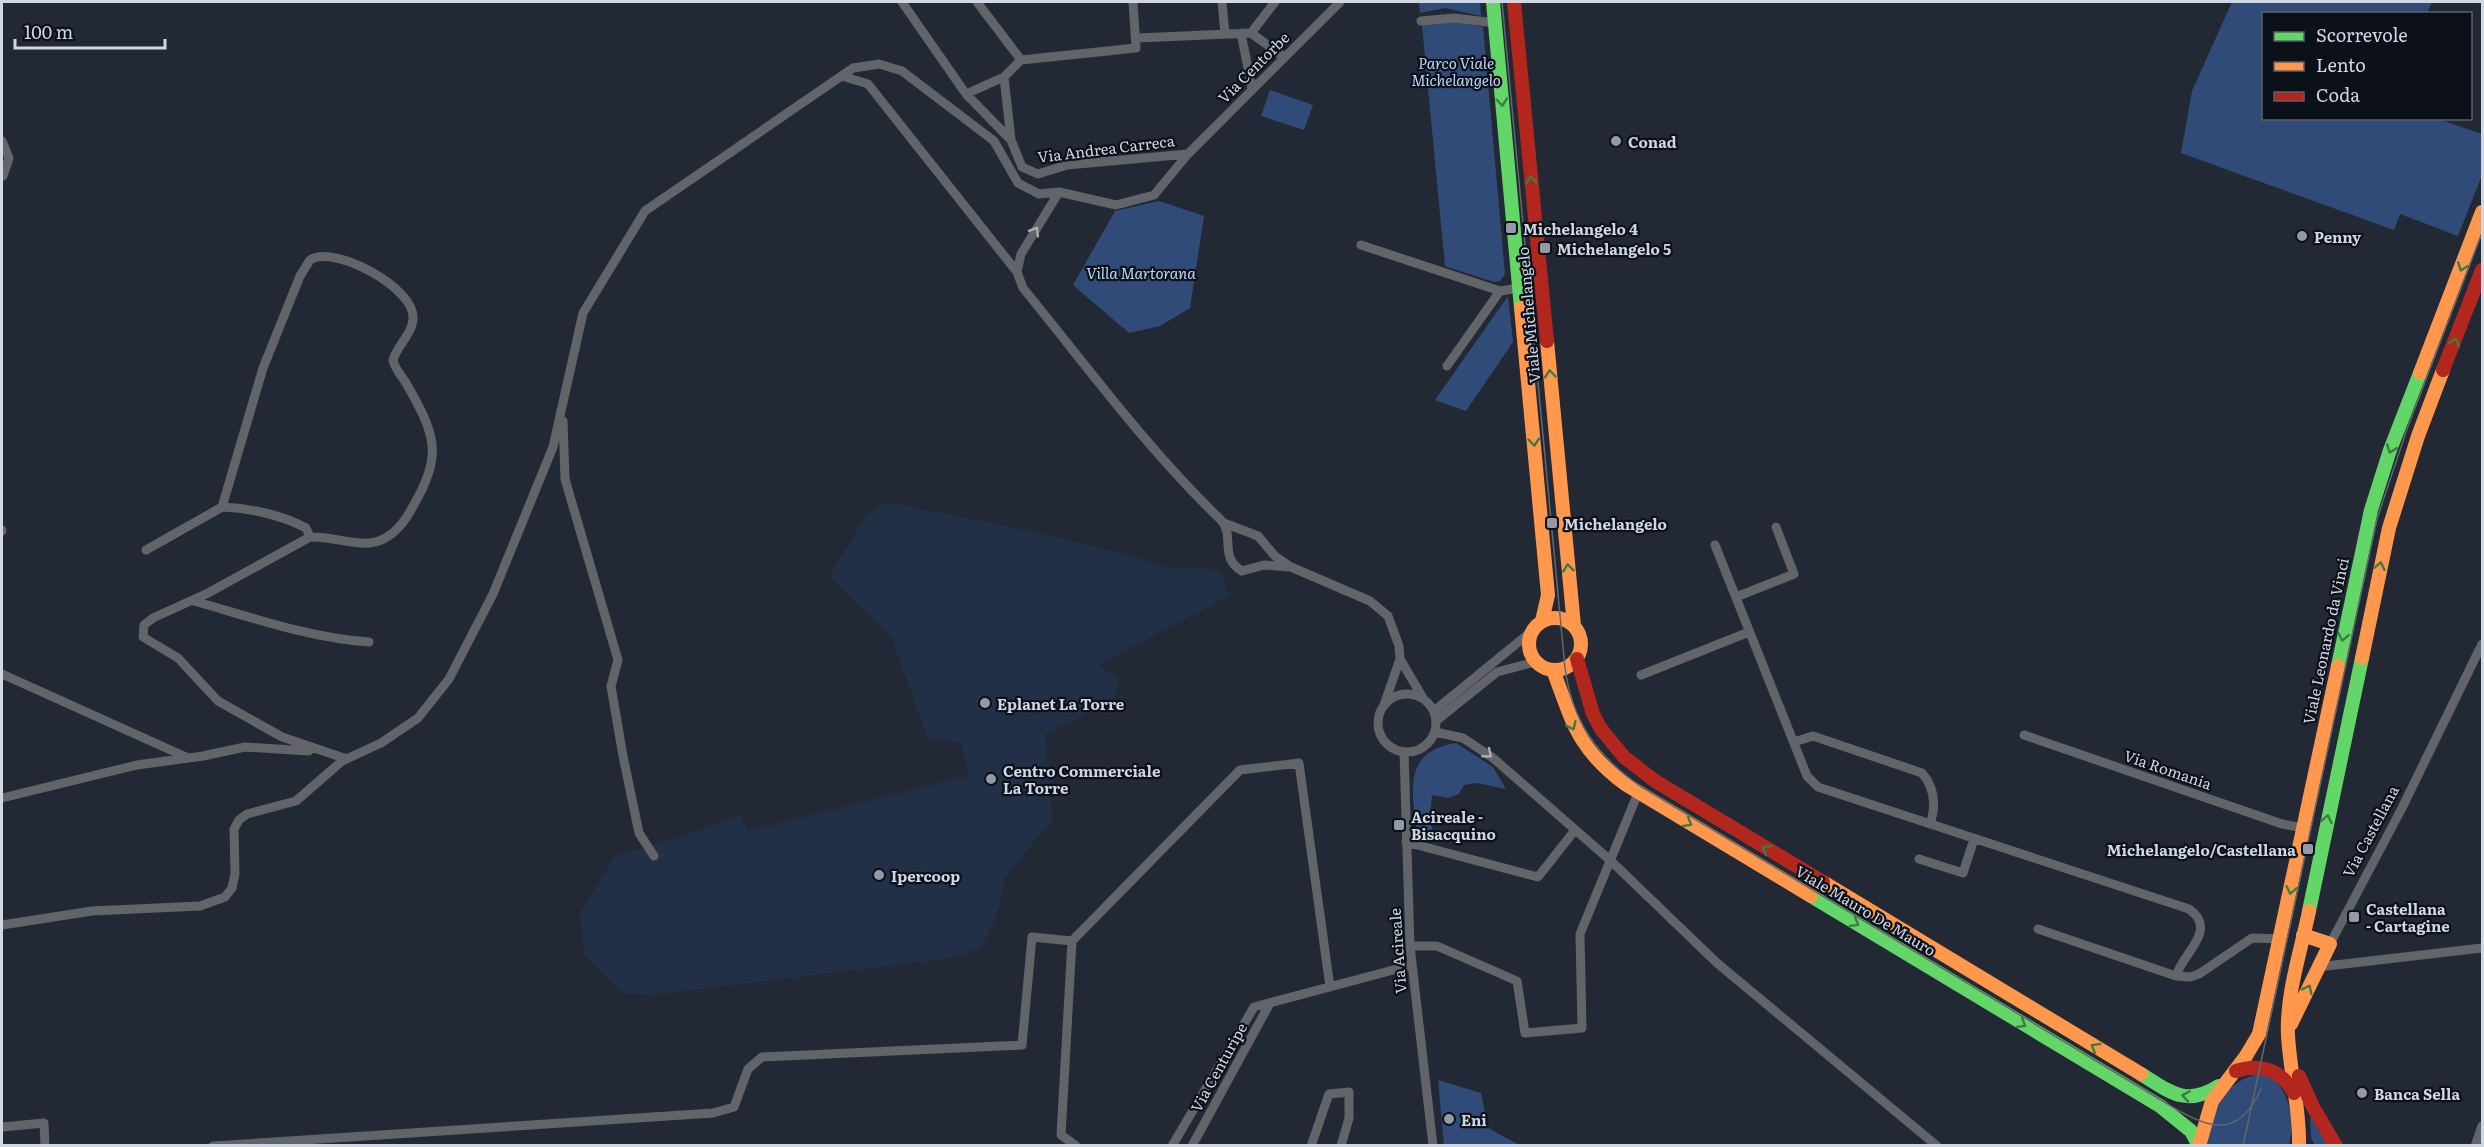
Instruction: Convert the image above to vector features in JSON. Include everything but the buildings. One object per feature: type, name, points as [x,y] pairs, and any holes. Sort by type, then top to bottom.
[{"type":"street","points":[[902,2],[966,94],[1011,140]]},
{"type":"street","points":[[977,2],[1021,60]]},
{"type":"street","points":[[966,94],[1005,77],[1021,60],[1137,48],[1138,38],[1133,2]]},
{"type":"street","points":[[1222,2],[1225,34]]},
{"type":"street","points":[[1252,89],[1246,33],[1275,2]]},
{"type":"street","name":"Via Centorbe","points":[[562,407],[583,313],[645,211],[853,68],[879,64],[902,71],[994,141],[1018,183],[1039,194],[1059,192],[1116,205],[1154,195],[1188,154],[1340,2]]},
{"type":"street","name":"Viale Michelangelo","points":[[1493,2],[1548,595],[1537,626]]},
{"type":"street","name":"Viale Michelangelo","points":[[1514,2],[1574,626]]},
{"type":"street","points":[[1420,21],[1454,18],[1495,23]]},
{"type":"street","points":[[1138,38],[1246,33],[1284,57]]},
{"type":"street","points":[[842,76],[868,84],[1017,272],[1023,288],[1174,472],[1224,523],[1258,536],[1290,567]]},
{"type":"street","points":[[1005,77],[1011,140]]},
{"type":"street","name":"Via Andrea Carreca","points":[[1011,140],[1022,167],[1038,174],[1067,165],[1188,154]]},
{"type":"street","points":[[2,141],[9,158],[3,176]]},
{"type":"street","points":[[1017,272],[1021,254],[1059,192]]},
{"type":"street","name":"Viale Leonardo da Vinci","points":[[2199,1146],[2208,1111],[2231,1076],[2252,1051],[2259,1034],[2371,510],[2482,212]]},
{"type":"street","points":[[1361,245],[1500,291],[1520,288]]},
{"type":"street","points":[[222,507],[263,368],[300,276],[310,260],[317,255],[341,258],[381,278],[399,291],[409,304],[414,316],[412,325],[393,360],[434,446],[432,467],[410,512],[388,537],[370,543],[325,536],[310,537],[194,601],[153,618],[144,625],[143,637],[178,658],[218,701],[282,737],[347,759]]},
{"type":"street","points":[[2308,1146],[2299,1139],[2298,1106],[2288,1038],[2294,979],[2388,528],[2440,378],[2482,270]]},
{"type":"street","points":[[1447,366],[1500,291]]},
{"type":"street","points":[[2421,371],[2440,378]]},
{"type":"street","points":[[2,925],[92,911],[200,906],[225,897],[232,888],[234,829],[239,820],[247,814],[296,801],[347,759],[381,743],[418,718],[449,679],[493,594],[553,447],[562,407]]},
{"type":"street","points":[[562,407],[565,479],[618,660],[611,686],[623,756],[639,833],[654,856]]},
{"type":"street","points":[[146,550],[222,507],[239,508],[289,520],[306,528],[310,537]]},
{"type":"street","points":[[1224,523],[1229,558],[1233,566],[1242,571],[1264,565],[1290,567],[1370,601],[1388,616],[1399,646],[1400,659],[1378,722],[1382,739],[1388,746],[1404,752],[1423,748],[1435,732],[1435,716],[1400,659]]},
{"type":"street","points":[[1736,597],[1794,574],[1776,527]]},
{"type":"street","points":[[1228,549],[1232,540],[1249,533]]},
{"type":"street","points":[[1251,570],[1260,564],[1265,555],[1264,543]]},
{"type":"street","points":[[1715,545],[1807,776],[1818,787],[2189,909],[2200,921],[2201,932],[2195,947],[2180,964],[2176,976]]},
{"type":"street","points":[[194,601],[312,634],[369,642]]},
{"type":"street","points":[[1560,619],[1574,626],[1580,642],[1577,658],[1565,668],[1553,670],[1535,662],[1497,672],[1435,716],[1537,626],[1560,619]]},
{"type":"street","points":[[1535,662],[1528,647],[1537,626]]},
{"type":"street","points":[[1641,675],[1749,632]]},
{"type":"street","name":"Via Castellana","points":[[2288,1038],[2318,967],[2402,808],[2482,644]]},
{"type":"street","name":"Viale Mauro De Mauro","points":[[1577,658],[1584,695],[1601,732],[1620,754],[1655,781],[2172,1093],[2190,1099],[2199,1098],[2231,1076]]},
{"type":"street","name":"Viale Mauro De Mauro","points":[[1553,670],[1568,716],[1583,745],[1599,763],[1638,793],[2160,1106],[2191,1131],[2199,1146]]},
{"type":"street","points":[[2,674],[188,758]]},
{"type":"street","points":[[1384,705],[1398,695],[1415,695],[1423,698]]},
{"type":"street","points":[[2325,726],[2346,730]]},
{"type":"street","points":[[1435,732],[1462,738],[1476,745],[1611,861],[1717,963],[1937,1146]]},
{"type":"street","name":"Via Romania","points":[[2024,735],[2282,824],[2304,828]]},
{"type":"street","points":[[1794,742],[1813,736],[1922,773],[1930,782],[1935,809],[1930,824]]},
{"type":"street","points":[[2,798],[136,765],[244,747],[264,746],[329,753]]},
{"type":"street","name":"Via Acireale","points":[[1404,752],[1410,946],[1433,1146]]},
{"type":"street","points":[[1076,1146],[1061,1135],[1072,941],[1240,770],[1299,763],[1330,987]]},
{"type":"street","points":[[1410,946],[1437,946],[1517,981],[1525,1033],[1582,1028],[1580,933],[1638,793]]},
{"type":"street","points":[[1406,842],[1538,877],[1575,830]]},
{"type":"street","points":[[1919,859],[1963,873],[1974,839]]},
{"type":"street","points":[[2038,929],[2176,976],[2190,977],[2199,974],[2252,938],[2281,939]]},
{"type":"street","points":[[2303,935],[2330,944]]},
{"type":"street","points":[[213,1146],[713,1113],[734,1107],[748,1069],[762,1057],[1023,1045],[1032,937],[1072,941]]},
{"type":"street","points":[[2318,967],[2482,948]]},
{"type":"street","points":[[1172,1146],[1254,1007],[1412,965]]},
{"type":"street","name":"Via Centuripe","points":[[1192,1146],[1270,1003]]},
{"type":"street","points":[[2288,1038],[2309,1099],[2336,1146]]},
{"type":"street","points":[[2231,1076],[2253,1066],[2272,1070],[2285,1079],[2298,1106]]},
{"type":"street","points":[[1311,1146],[1329,1094],[1349,1092],[1349,1118],[1341,1146]]},
{"type":"street","points":[[2,1127],[44,1123],[45,1146]]},
{"type":"street","points":[[2475,1146],[2482,1126]]},
{"type":"shaded area","points":[[886,502],[1012,527],[1131,555],[1162,567],[1206,568],[1221,572],[1229,596],[1098,665],[1119,679],[1113,701],[1045,734],[1052,820],[1005,877],[997,916],[981,948],[951,958],[669,993],[625,994],[584,956],[580,913],[615,856],[674,839],[740,815],[748,831],[968,776],[962,742],[928,739],[891,636],[829,576],[868,513]]},
{"type":"green space","points":[[1419,2],[1480,2],[1481,16],[1445,8],[1420,13]]},
{"type":"green space","points":[[2232,2],[2432,2],[2427,12],[2262,12],[2262,120],[2441,120],[2482,134],[2482,175],[2458,236],[2400,214],[2394,230],[2181,153],[2192,91]]},
{"type":"green space","name":"Parco Viale Michelangelo","points":[[1453,21],[1483,27],[1505,274],[1500,281],[1494,282],[1445,266],[1422,25]]},
{"type":"green space","points":[[1270,90],[1313,105],[1304,130],[1261,116]]},
{"type":"green space","name":"Villa Martorana","points":[[1159,201],[1204,216],[1190,308],[1160,326],[1129,333],[1073,285],[1115,211]]},
{"type":"green space","points":[[1508,296],[1513,342],[1466,411],[1435,400]]},
{"type":"green space","points":[[1456,743],[1493,767],[1506,789],[1477,783],[1464,785],[1459,794],[1448,798],[1432,795],[1430,816],[1433,834],[1418,841],[1413,793],[1417,767],[1425,756],[1438,748]]},
{"type":"green space","points":[[2260,1074],[2273,1079],[2280,1086],[2288,1102],[2291,1120],[2289,1145],[2207,1146],[2212,1122],[2221,1100],[2237,1083]]},
{"type":"green space","points":[[1438,1080],[1481,1093],[1488,1128],[1519,1145],[1444,1145]]},
{"type":"green space","points":[[2310,1117],[2329,1145],[2315,1145],[2311,1138]]},
{"type":"tram line","points":[[1502,2],[1565,668],[1574,705],[1589,736],[1611,762],[1640,786],[2187,1115],[2215,1125],[2228,1124],[2240,1119],[2251,1107],[2261,1089]]},
{"type":"tram line","points":[[2243,1146],[2377,519],[2407,429],[2482,233]]},
{"type":"traffic: fast","points":[[1493,2],[1521,308]]},
{"type":"traffic: fast","points":[[2338,666],[2371,510],[2390,450],[2420,373]]},
{"type":"traffic: fast","points":[[2309,911],[2362,658]]},
{"type":"traffic: fast","points":[[1811,896],[2160,1106],[2191,1131],[2199,1146]]},
{"type":"traffic: fast","points":[[2141,1074],[2178,1095],[2197,1096],[2219,1086]]},
{"type":"traffic: slow","points":[[2420,373],[2482,212]]},
{"type":"traffic: slow","points":[[1521,308],[1548,595],[1542,621]]},
{"type":"traffic: slow","points":[[1547,341],[1574,626]]},
{"type":"traffic: slow","points":[[2362,658],[2389,528],[2418,436],[2443,370]]},
{"type":"traffic: slow","points":[[1550,618],[1560,618],[1569,622],[1577,630],[1581,644],[1577,658],[1569,666],[1560,670],[1550,670],[1541,666],[1533,658],[1529,649],[1529,639],[1533,630],[1541,622],[1550,618]]},
{"type":"traffic: slow","points":[[2199,1146],[2212,1101],[2246,1056],[2259,1034],[2338,666]]},
{"type":"traffic: slow","points":[[1553,670],[1578,733],[1586,746],[1609,771],[1625,784],[1811,896]]},
{"type":"traffic: slow","points":[[1823,882],[2141,1074]]},
{"type":"traffic: slow","points":[[2299,1146],[2288,1020],[2292,988],[2309,911]]},
{"type":"traffic: slow","points":[[2291,1024],[2330,944],[2303,935]]},
{"type":"traffic: jam","points":[[1514,2],[1547,341]]},
{"type":"traffic: jam","points":[[2443,370],[2482,270]]},
{"type":"traffic: jam","points":[[1577,659],[1593,714],[1601,729],[1624,757],[1655,781],[1823,882]]},
{"type":"traffic: jam","points":[[2236,1071],[2254,1068],[2270,1070],[2283,1079],[2294,1093]]},
{"type":"traffic: jam","points":[[2299,1076],[2313,1107],[2336,1146]]},
{"type":"place","name":"Conad","points":[[1616,141]]},
{"type":"place","name":"Michelangelo 4","points":[[1511,228]]},
{"type":"place","name":"Penny","points":[[2302,236]]},
{"type":"place","name":"Michelangelo 5","points":[[1545,248]]},
{"type":"place","name":"Michelangelo","points":[[1552,523]]},
{"type":"place","name":"Eplanet La Torre","points":[[985,703]]},
{"type":"place","name":"Centro Commerciale La Torre","points":[[991,779]]},
{"type":"place","name":"Acireale - Bisacquino","points":[[1399,825]]},
{"type":"place","name":"Michelangelo/Castellana","points":[[2308,849]]},
{"type":"place","name":"Ipercoop","points":[[879,875]]},
{"type":"place","name":"Castellana - Cartagine","points":[[2354,917]]},
{"type":"place","name":"Banca Sella","points":[[2362,1093]]},
{"type":"place","name":"Eni","points":[[1449,1119]]}]
